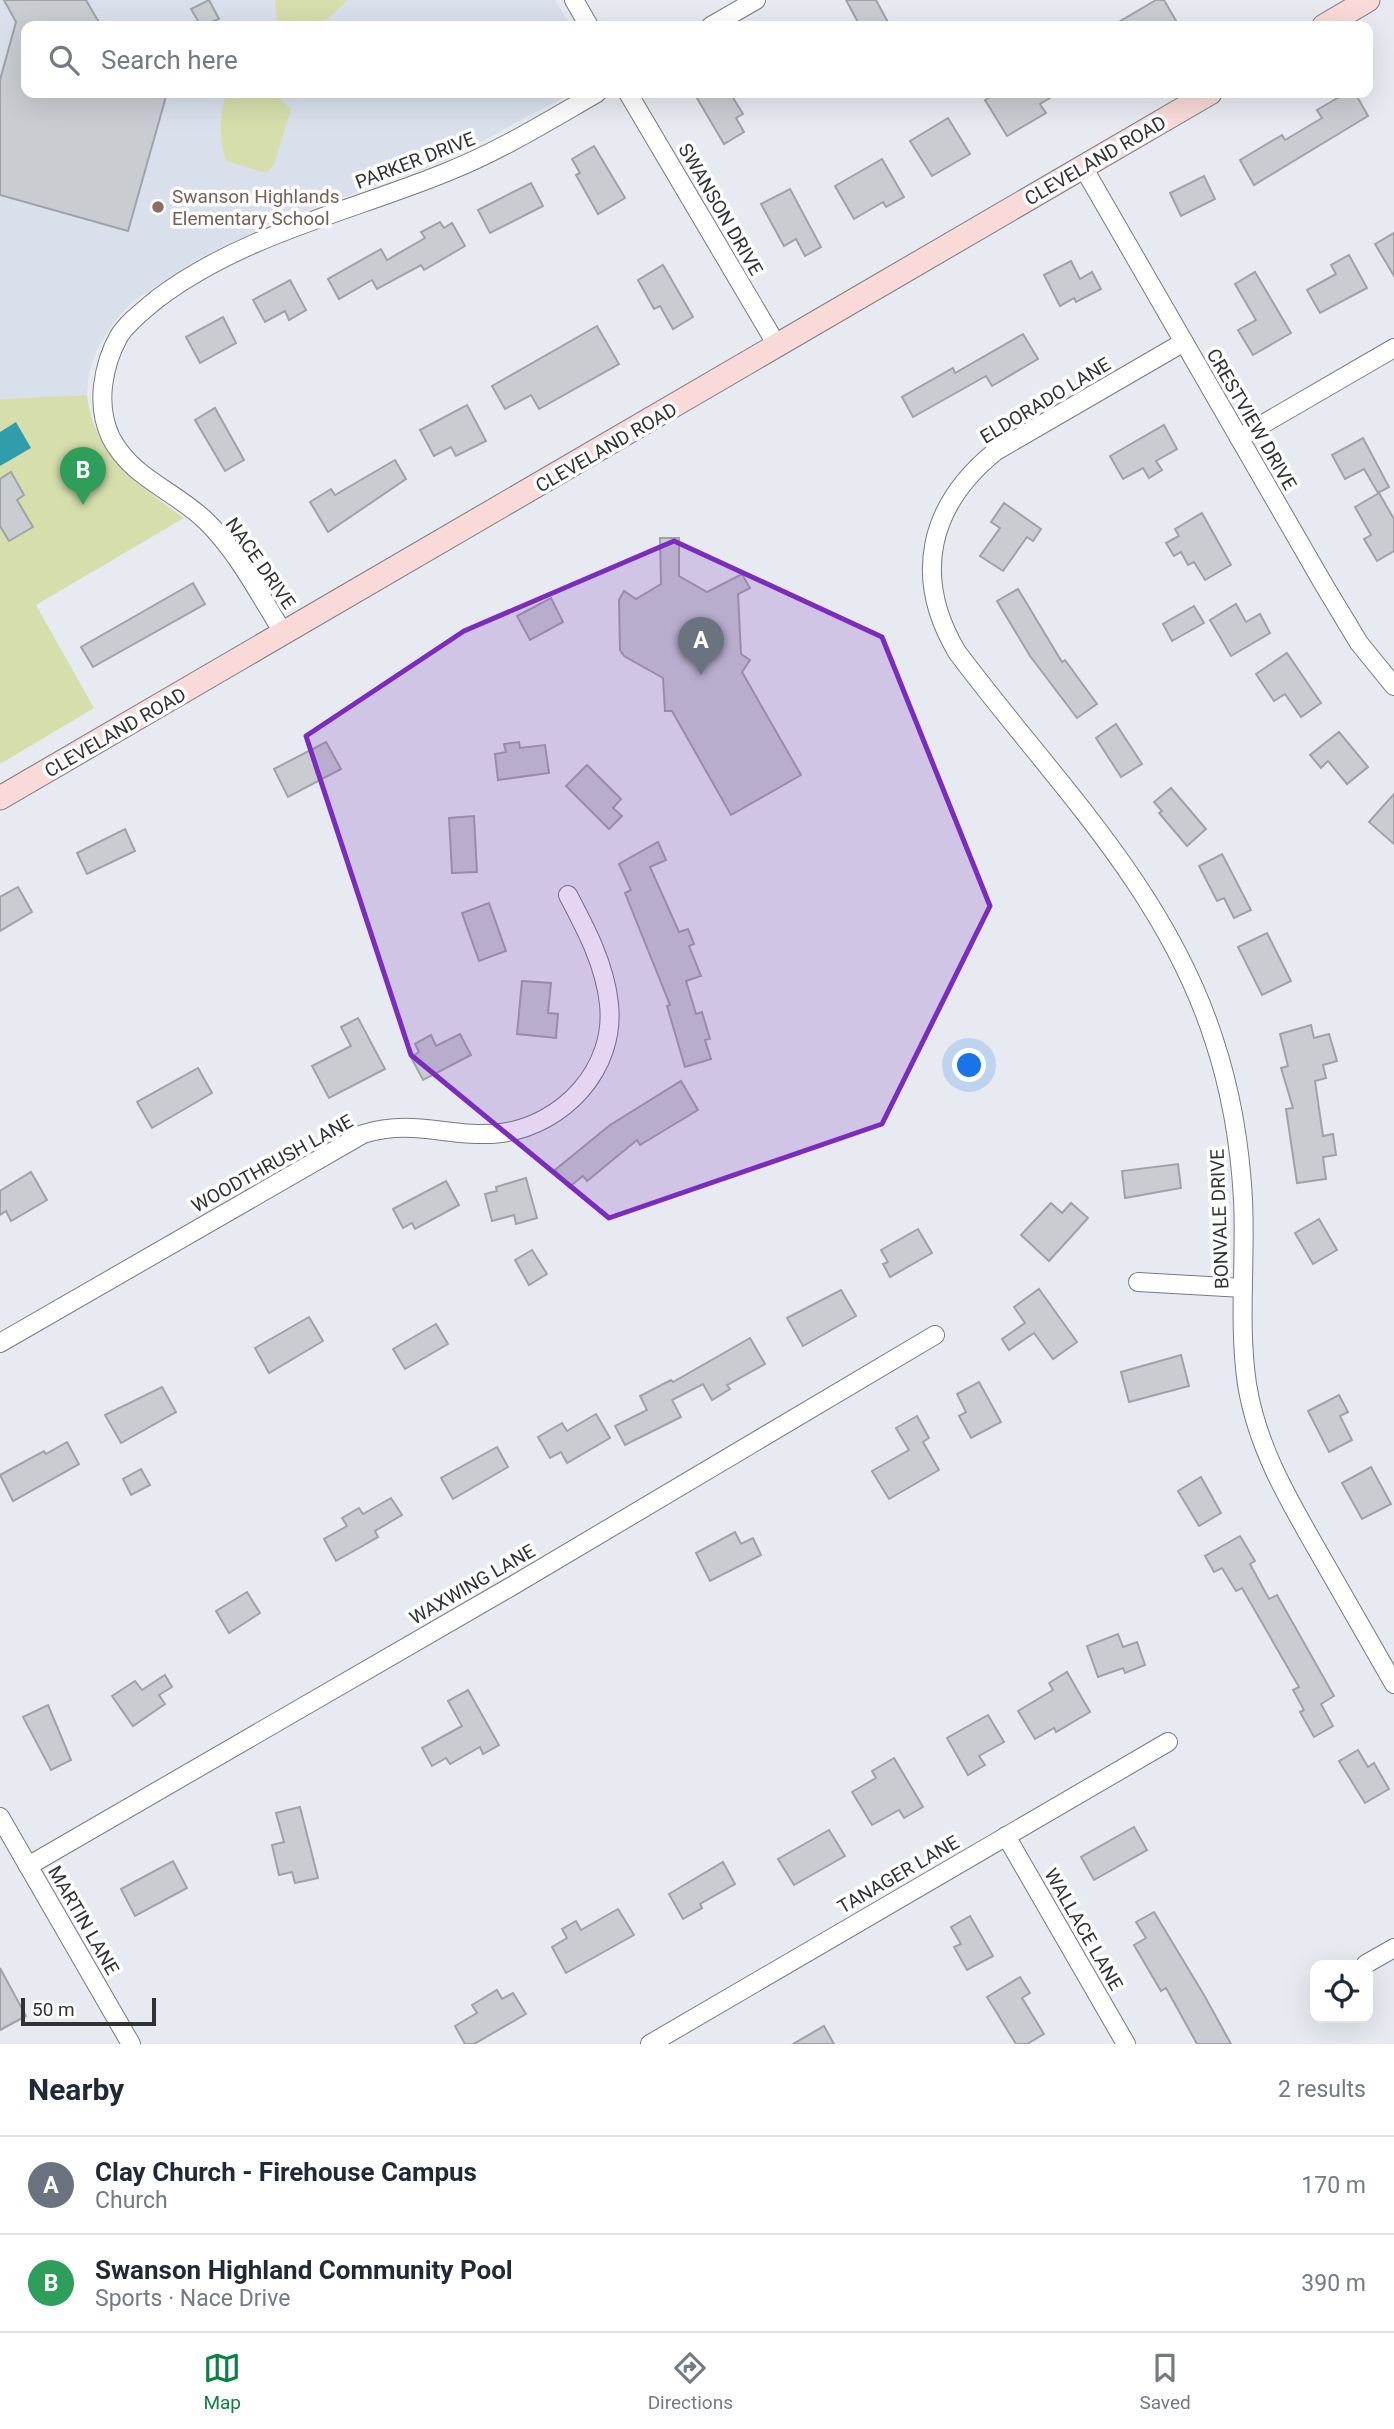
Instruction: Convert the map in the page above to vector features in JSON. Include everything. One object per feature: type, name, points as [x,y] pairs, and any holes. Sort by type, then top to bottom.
[{"type":"main road","points":[[1332,21],[1368,0]]},
{"type":"main road","name":"CLEVELAND ROAD","points":[[0,798],[1201,98]]},
{"type":"street","points":[[574,0],[586,21]]},
{"type":"street","points":[[720,21],[756,0]]},
{"type":"street","name":"PARKER DRIVE","points":[[240,250],[277,233],[450,171],[492,152],[588,98]]},
{"type":"street","name":"SWANSON DRIVE","points":[[631,98],[778,347]]},
{"type":"street","name":"CRESTVIEW DRIVE","points":[[1083,167],[1359,643],[1394,686]]},
{"type":"street","name":"NACE DRIVE","points":[[240,250],[178,283],[141,312],[120,334],[105,373],[103,417],[111,437],[139,474],[187,504],[207,522],[284,634]]},
{"type":"street","name":"ELDORADO LANE","points":[[1049,768],[950,640],[939,611],[933,578],[934,540],[939,522],[960,485],[996,451],[1184,342]]},
{"type":"street","points":[[1239,438],[1394,348]]},
{"type":"street","name":"BONVALE DRIVE","points":[[1049,768],[1133,875],[1161,919],[1192,981],[1214,1039],[1238,1147],[1243,1200],[1247,1386],[1267,1458],[1394,1684]]},
{"type":"street","name":"WOODTHRUSH LANE","points":[[0,1343],[363,1135],[402,1126],[498,1133],[541,1122],[563,1108],[595,1072],[605,1047],[609,1025],[609,1005],[603,975],[568,895]]},
{"type":"street","points":[[1138,1282],[1243,1287]]},
{"type":"street","name":"WAXWING LANE","points":[[28,1866],[512,1586],[935,1335]]},
{"type":"street","name":"TANAGER LANE","points":[[650,2044],[1168,1742]]},
{"type":"street","name":"MARTIN LANE","points":[[0,1817],[131,2044]]},
{"type":"street","name":"WALLACE LANE","points":[[1006,1836],[1126,2044]]},
{"type":"street","points":[[1373,1960],[1394,1948]]},
{"type":"highlighted area","points":[[674,541],[882,637],[990,906],[882,1124],[609,1218],[411,1055],[306,736],[464,631]]},
{"type":"shaded area","name":"Swanson Highlands Elementary School","points":[[0,0],[555,0],[568,21],[21,21],[21,98],[563,98],[443,162],[274,222],[194,261],[132,302],[114,322],[97,349],[89,372],[87,395],[0,399]]},
{"type":"green space","points":[[275,0],[347,0],[324,21],[277,21]]},
{"type":"green space","points":[[225,98],[279,98],[291,109],[274,165],[266,173],[226,161],[222,144]]},
{"type":"green space","points":[[87,395],[91,417],[108,453],[149,493],[184,518],[36,605],[94,708],[0,764],[0,399]]},
{"type":"water","points":[[16,422],[31,448],[0,466],[0,432]]},
{"type":"building","points":[[4,0],[86,0],[98,21],[21,21],[21,98],[166,98],[128,231],[0,195],[0,80],[16,22]]},
{"type":"building","points":[[209,0],[219,19],[198,21],[191,9]]},
{"type":"building","points":[[846,0],[876,0],[887,21],[857,21]]},
{"type":"building","points":[[1156,0],[1164,0],[1176,21],[1120,21]]},
{"type":"building","points":[[697,98],[733,98],[743,114],[736,118],[744,132],[724,144]]},
{"type":"building","points":[[1050,98],[1040,104],[1046,113],[1007,136],[985,100]]},
{"type":"building","points":[[1337,98],[1358,98],[1368,116],[1254,185],[1240,160],[1282,135],[1285,140],[1322,118],[1317,110]]},
{"type":"building","points":[[948,118],[970,154],[932,176],[910,141]]},
{"type":"building","points":[[594,146],[625,198],[598,214],[576,175],[580,173],[572,159]]},
{"type":"building","points":[[882,159],[904,197],[886,207],[883,202],[854,219],[835,186]]},
{"type":"building","points":[[1204,176],[1215,199],[1181,216],[1170,193]]},
{"type":"building","points":[[531,183],[543,206],[490,233],[478,210]]},
{"type":"building","points":[[790,189],[821,247],[805,256],[796,239],[784,246],[761,204]]},
{"type":"building","points":[[440,222],[444,228],[452,223],[465,246],[424,270],[421,265],[377,289],[372,280],[339,299],[328,279],[381,249],[387,260],[425,238],[421,232]]},
{"type":"building","points":[[1394,233],[1394,276],[1375,244]]},
{"type":"building","points":[[1349,255],[1367,288],[1320,313],[1307,290],[1336,274],[1331,265]]},
{"type":"building","points":[[1071,261],[1080,279],[1092,272],[1101,289],[1076,302],[1074,298],[1060,306],[1044,275]]},
{"type":"building","points":[[663,265],[693,317],[673,329],[660,306],[654,309],[638,280]]},
{"type":"building","points":[[1255,272],[1291,333],[1253,355],[1238,330],[1256,320],[1235,284]]},
{"type":"building","points":[[290,280],[306,310],[289,320],[285,311],[265,322],[253,300]]},
{"type":"building","points":[[223,317],[236,343],[200,363],[186,337]]},
{"type":"building","points":[[597,326],[619,364],[539,409],[531,395],[505,409],[492,386]]},
{"type":"building","points":[[1023,334],[1038,359],[992,386],[986,376],[913,417],[902,397],[953,368],[955,373]]},
{"type":"building","points":[[467,405],[486,441],[456,456],[451,447],[434,456],[420,430]]},
{"type":"building","points":[[215,408],[244,460],[225,471],[195,420]]},
{"type":"building","points":[[1164,425],[1177,449],[1156,461],[1162,470],[1149,478],[1143,468],[1123,479],[1110,456]]},
{"type":"building","points":[[1363,438],[1389,487],[1378,493],[1364,469],[1345,479],[1332,455]]},
{"type":"building","points":[[395,460],[406,479],[328,532],[310,502],[331,489],[335,495]]},
{"type":"building","points":[[11,472],[24,495],[17,500],[33,527],[9,541],[0,526],[0,479]]},
{"type":"building","points":[[1379,493],[1394,519],[1394,551],[1377,561],[1364,539],[1371,535],[1355,507]]},
{"type":"building","points":[[1004,503],[1041,529],[1033,541],[1027,537],[1003,571],[980,556],[1000,528],[991,522]]},
{"type":"building","points":[[1202,513],[1231,565],[1205,580],[1194,562],[1188,565],[1181,552],[1174,556],[1166,543],[1179,536],[1175,529]]},
{"type":"building","points":[[660,538],[679,538],[679,576],[707,592],[742,574],[750,588],[738,594],[741,654],[750,660],[742,672],[801,775],[731,815],[672,711],[665,711],[663,678],[624,656],[620,650],[619,600],[624,591],[636,599],[661,584]]},
{"type":"building","points":[[193,583],[205,604],[93,667],[81,647]]},
{"type":"building","points":[[1018,589],[1062,662],[1065,660],[1097,704],[1077,718],[1030,656],[997,601]]},
{"type":"building","points":[[551,598],[563,622],[530,640],[517,616]]},
{"type":"building","points":[[1236,604],[1246,622],[1260,614],[1270,633],[1231,656],[1210,620]]},
{"type":"building","points":[[1194,606],[1204,623],[1172,641],[1163,624]]},
{"type":"building","points":[[1287,653],[1321,703],[1301,717],[1285,694],[1274,701],[1256,674]]},
{"type":"building","points":[[1116,724],[1142,764],[1121,777],[1096,738]]},
{"type":"building","points":[[1339,732],[1368,767],[1347,784],[1328,761],[1321,768],[1310,755]]},
{"type":"building","points":[[326,742],[341,769],[288,797],[274,769]]},
{"type":"building","points":[[519,742],[520,748],[545,745],[549,773],[498,780],[495,754],[506,752],[504,744]]},
{"type":"building","points":[[587,765],[621,799],[613,808],[622,816],[609,829],[566,786]]},
{"type":"building","points":[[1171,788],[1206,829],[1187,846],[1159,813],[1162,811],[1154,802]]},
{"type":"building","points":[[1394,794],[1394,844],[1369,822]]},
{"type":"building","points":[[474,816],[477,872],[452,873],[449,818]]},
{"type":"building","points":[[125,829],[135,851],[87,874],[77,853]]},
{"type":"building","points":[[658,842],[666,860],[650,867],[679,932],[688,929],[694,944],[689,946],[701,976],[686,981],[696,1014],[702,1012],[710,1039],[705,1040],[711,1059],[685,1067],[667,1006],[670,1005],[625,893],[631,890],[619,864]]},
{"type":"building","points":[[1222,854],[1251,910],[1234,918],[1224,898],[1217,901],[1199,866]]},
{"type":"building","points":[[18,887],[32,912],[0,931],[0,897]]},
{"type":"building","points":[[489,903],[506,951],[479,961],[462,913]]},
{"type":"building","points":[[1267,933],[1291,981],[1262,995],[1238,947]]},
{"type":"building","points":[[522,981],[551,983],[548,1013],[558,1014],[556,1038],[517,1034]]},
{"type":"building","points":[[358,1018],[385,1069],[329,1098],[312,1066],[351,1046],[341,1027]]},
{"type":"building","points":[[1311,1025],[1314,1038],[1329,1034],[1337,1061],[1323,1065],[1326,1078],[1315,1081],[1323,1136],[1333,1134],[1336,1155],[1323,1157],[1326,1179],[1297,1183],[1286,1109],[1293,1108],[1281,1068],[1288,1066],[1280,1034]]},
{"type":"building","points":[[460,1034],[471,1055],[423,1080],[411,1057],[419,1052],[415,1044],[431,1035],[436,1046]]},
{"type":"building","points":[[198,1068],[212,1093],[152,1128],[137,1102]]},
{"type":"building","points":[[681,1081],[698,1110],[640,1145],[637,1140],[587,1181],[583,1176],[569,1187],[555,1170],[610,1125]]},
{"type":"building","points":[[1178,1164],[1181,1188],[1125,1198],[1122,1171]]},
{"type":"building","points":[[31,1172],[47,1200],[11,1221],[6,1211],[0,1215],[0,1191]]},
{"type":"building","points":[[526,1178],[537,1218],[516,1224],[514,1215],[492,1221],[485,1194],[497,1191],[496,1187]]},
{"type":"building","points":[[446,1181],[459,1205],[415,1229],[412,1223],[403,1228],[393,1209]]},
{"type":"building","points":[[1051,1203],[1062,1213],[1071,1203],[1088,1218],[1049,1261],[1021,1235]]},
{"type":"building","points":[[1319,1219],[1337,1250],[1313,1264],[1295,1233]]},
{"type":"building","points":[[918,1229],[932,1253],[890,1277],[883,1264],[888,1262],[881,1250]]},
{"type":"building","points":[[532,1250],[547,1274],[529,1285],[515,1260]]},
{"type":"building","points":[[1039,1289],[1077,1342],[1053,1359],[1034,1333],[1009,1350],[1002,1339],[1025,1323],[1014,1307]]},
{"type":"building","points":[[841,1290],[856,1316],[803,1346],[787,1318]]},
{"type":"building","points":[[309,1317],[323,1341],[269,1373],[255,1348]]},
{"type":"building","points":[[436,1324],[448,1344],[405,1369],[393,1349]]},
{"type":"building","points":[[750,1338],[765,1364],[727,1385],[730,1389],[712,1400],[703,1384],[672,1400],[681,1417],[625,1445],[615,1426],[647,1410],[640,1396],[671,1380],[673,1382]]},
{"type":"building","points":[[1181,1355],[1189,1386],[1129,1402],[1121,1372]]},
{"type":"building","points":[[979,1382],[1001,1422],[971,1438],[959,1416],[966,1412],[957,1394]]},
{"type":"building","points":[[162,1387],[176,1412],[121,1443],[105,1415]]},
{"type":"building","points":[[1339,1395],[1348,1412],[1340,1416],[1352,1440],[1329,1452],[1308,1411]]},
{"type":"building","points":[[596,1414],[610,1438],[567,1463],[561,1452],[550,1458],[538,1437],[562,1423],[567,1431]]},
{"type":"building","points":[[917,1416],[929,1438],[923,1442],[939,1470],[889,1499],[872,1471],[909,1450],[896,1428]]},
{"type":"building","points":[[67,1442],[79,1464],[13,1501],[0,1475]]},
{"type":"building","points":[[497,1447],[508,1467],[453,1499],[441,1478]]},
{"type":"building","points":[[1371,1467],[1391,1504],[1362,1519],[1342,1483]]},
{"type":"building","points":[[141,1469],[150,1485],[131,1495],[123,1479]]},
{"type":"building","points":[[1201,1477],[1221,1513],[1199,1526],[1178,1491]]},
{"type":"building","points":[[391,1498],[402,1515],[375,1531],[378,1537],[336,1561],[324,1539],[347,1526],[342,1518],[359,1508],[363,1514]]},
{"type":"building","points":[[735,1532],[741,1544],[753,1538],[761,1555],[710,1581],[696,1553]]},
{"type":"building","points":[[1240,1536],[1255,1561],[1250,1564],[1269,1599],[1277,1595],[1334,1696],[1321,1704],[1333,1726],[1314,1737],[1300,1712],[1304,1710],[1293,1690],[1299,1687],[1242,1588],[1236,1591],[1222,1568],[1214,1572],[1205,1556]]},
{"type":"building","points":[[247,1592],[260,1613],[229,1633],[216,1611]]},
{"type":"building","points":[[1118,1634],[1123,1647],[1137,1642],[1145,1665],[1125,1673],[1123,1668],[1098,1677],[1087,1646]]},
{"type":"building","points":[[1067,1672],[1090,1712],[1056,1732],[1054,1728],[1035,1739],[1018,1711],[1053,1690],[1049,1683]]},
{"type":"building","points":[[165,1675],[172,1687],[159,1695],[165,1704],[133,1726],[112,1696],[135,1681],[142,1690]]},
{"type":"building","points":[[468,1690],[499,1745],[483,1754],[480,1747],[450,1764],[446,1758],[432,1766],[422,1748],[462,1726],[448,1701]]},
{"type":"building","points":[[48,1705],[71,1760],[51,1770],[23,1717]]},
{"type":"building","points":[[988,1715],[1004,1742],[979,1756],[985,1765],[968,1775],[947,1738]]},
{"type":"building","points":[[1358,1750],[1368,1767],[1374,1763],[1389,1789],[1365,1803],[1339,1761]]},
{"type":"building","points":[[894,1758],[923,1807],[904,1818],[899,1810],[872,1825],[852,1792],[876,1778],[872,1771]]},
{"type":"building","points":[[300,1807],[318,1878],[295,1883],[292,1872],[279,1875],[272,1845],[284,1842],[276,1813]]},
{"type":"building","points":[[1134,1827],[1147,1850],[1094,1880],[1081,1857]]},
{"type":"building","points":[[829,1830],[845,1856],[794,1885],[778,1859]]},
{"type":"building","points":[[173,1861],[187,1888],[135,1916],[121,1889]]},
{"type":"building","points":[[723,1862],[735,1884],[700,1904],[702,1908],[683,1919],[669,1894]]},
{"type":"building","points":[[618,1909],[634,1935],[566,1973],[552,1947],[567,1938],[562,1929],[576,1921],[581,1930]]},
{"type":"building","points":[[1154,1912],[1231,2044],[1197,2044],[1166,1988],[1161,1991],[1134,1945],[1146,1938],[1136,1922]]},
{"type":"building","points":[[970,1916],[993,1956],[967,1970],[954,1947],[961,1944],[951,1927]]},
{"type":"building","points":[[0,1968],[26,2016],[0,2030]]},
{"type":"building","points":[[1020,1977],[1030,1993],[1022,1998],[1044,2034],[1027,2044],[1016,2044],[987,1997]]},
{"type":"building","points":[[497,1990],[502,1999],[513,1993],[526,2014],[474,2044],[465,2044],[455,2026],[477,2013],[472,2005]]},
{"type":"building","points":[[824,2026],[834,2044],[793,2044]]},
{"type":"place","name":"Swanson Highlands Elementary School","points":[[158,207]]},
{"type":"place","name":"Swanson Highland Community Pool","points":[[83,505]]},
{"type":"place","name":"Clay Church - Firehouse Campus","points":[[701,675]]}]
